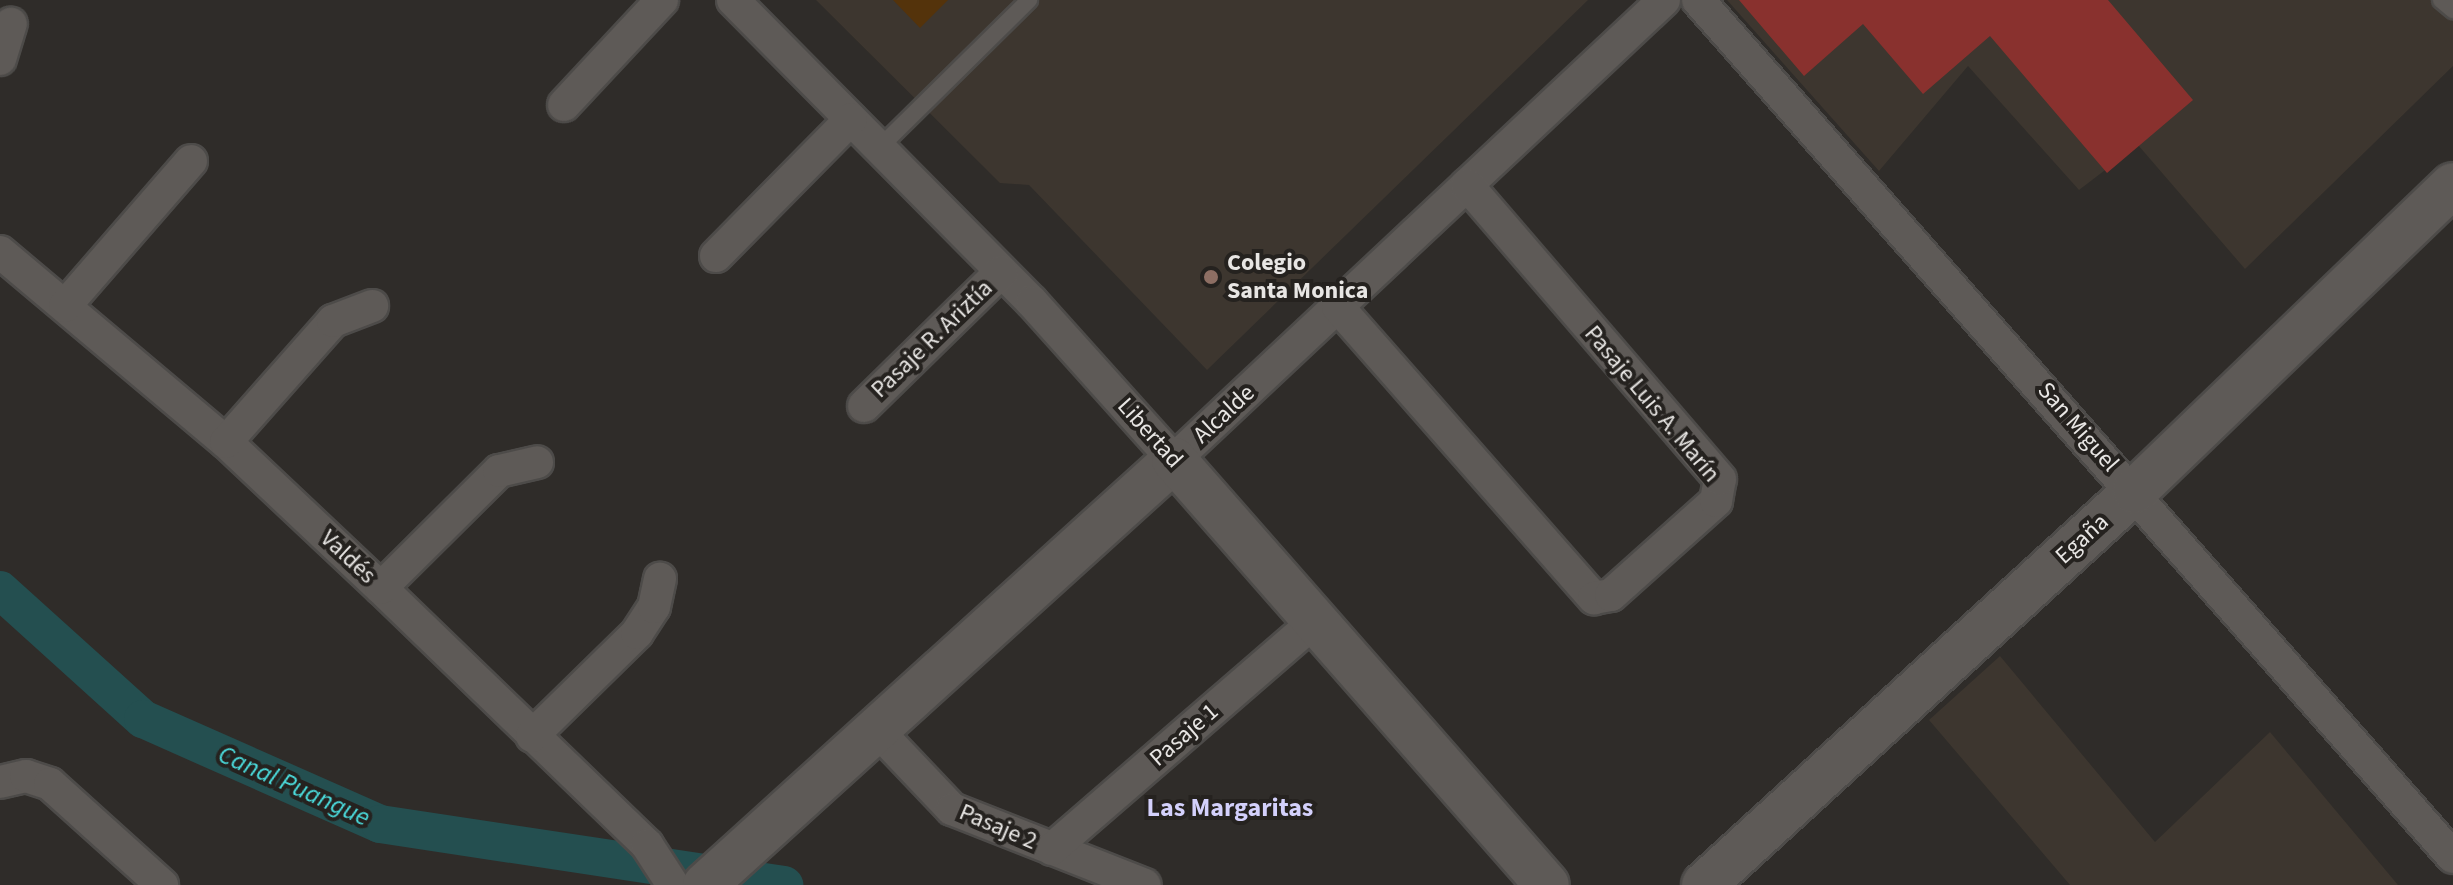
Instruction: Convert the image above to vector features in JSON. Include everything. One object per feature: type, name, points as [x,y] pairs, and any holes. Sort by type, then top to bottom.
[{"type":"street","points":[[564,105],[662,0]]},
{"type":"street","name":"Libertad","points":[[733,0],[1001,272],[1174,460],[1547,885]]},
{"type":"street","name":"Alcalde","points":[[705,885],[1174,460],[1664,0]]},
{"type":"street","name":"San Miguel","points":[[1698,0],[2135,491],[2453,857]]},
{"type":"street","points":[[0,59],[11,24]]},
{"type":"street","points":[[716,256],[851,119]]},
{"type":"street","points":[[65,306],[191,161]]},
{"type":"street","name":"Pasaje Luis A. Marín","points":[[1338,307],[1594,598],[1611,595],[1716,501],[1720,479],[1467,185]]},
{"type":"street","name":"Egaña","points":[[1704,885],[2135,491],[2453,185]]},
{"type":"street","name":"Valdés","points":[[0,252],[226,442],[647,845],[673,885]]},
{"type":"street","name":"Pasaje R. Ariztía","points":[[864,406],[1001,272]]},
{"type":"street","points":[[226,442],[333,321],[372,306]]},
{"type":"street","points":[[381,588],[499,471],[537,462]]},
{"type":"street","points":[[532,736],[637,633],[654,607],[660,579]]},
{"type":"street","name":"Pasaje 1","points":[[1052,849],[1316,620]]},
{"type":"street","name":"Pasaje 2","points":[[877,730],[952,809],[1145,885]]},
{"type":"street","points":[[0,782],[26,776],[50,784],[162,885]]},
{"type":"lane","points":[[879,148],[1029,0]]},
{"type":"lane","points":[[2441,0],[2453,10]]},
{"type":"shaded area","name":"Colegio Santa Monica","points":[[816,0],[1588,0],[1207,370],[1029,185],[1000,183]]},
{"type":"shaded area","points":[[893,0],[948,0],[920,28]]},
{"type":"shaded area","points":[[1727,0],[2453,0],[2453,66],[2245,269],[2138,145],[2079,190],[1968,66],[1879,171]]},
{"type":"shaded area","points":[[2000,656],[2155,842],[2270,732],[2398,885],[2070,885],[1929,720]]},
{"type":"building","points":[[1739,0],[2108,0],[2193,100],[2107,173],[1990,36],[1923,94],[1863,24],[1804,76]]},
{"type":"waterway","name":"Canal Puangue","points":[[0,590],[143,719],[380,824],[784,885]]},
{"type":"place","name":"Colegio Santa Monica","points":[[1211,277]]},
{"type":"district","name":"Las Margaritas","points":[[1230,808]]}]
